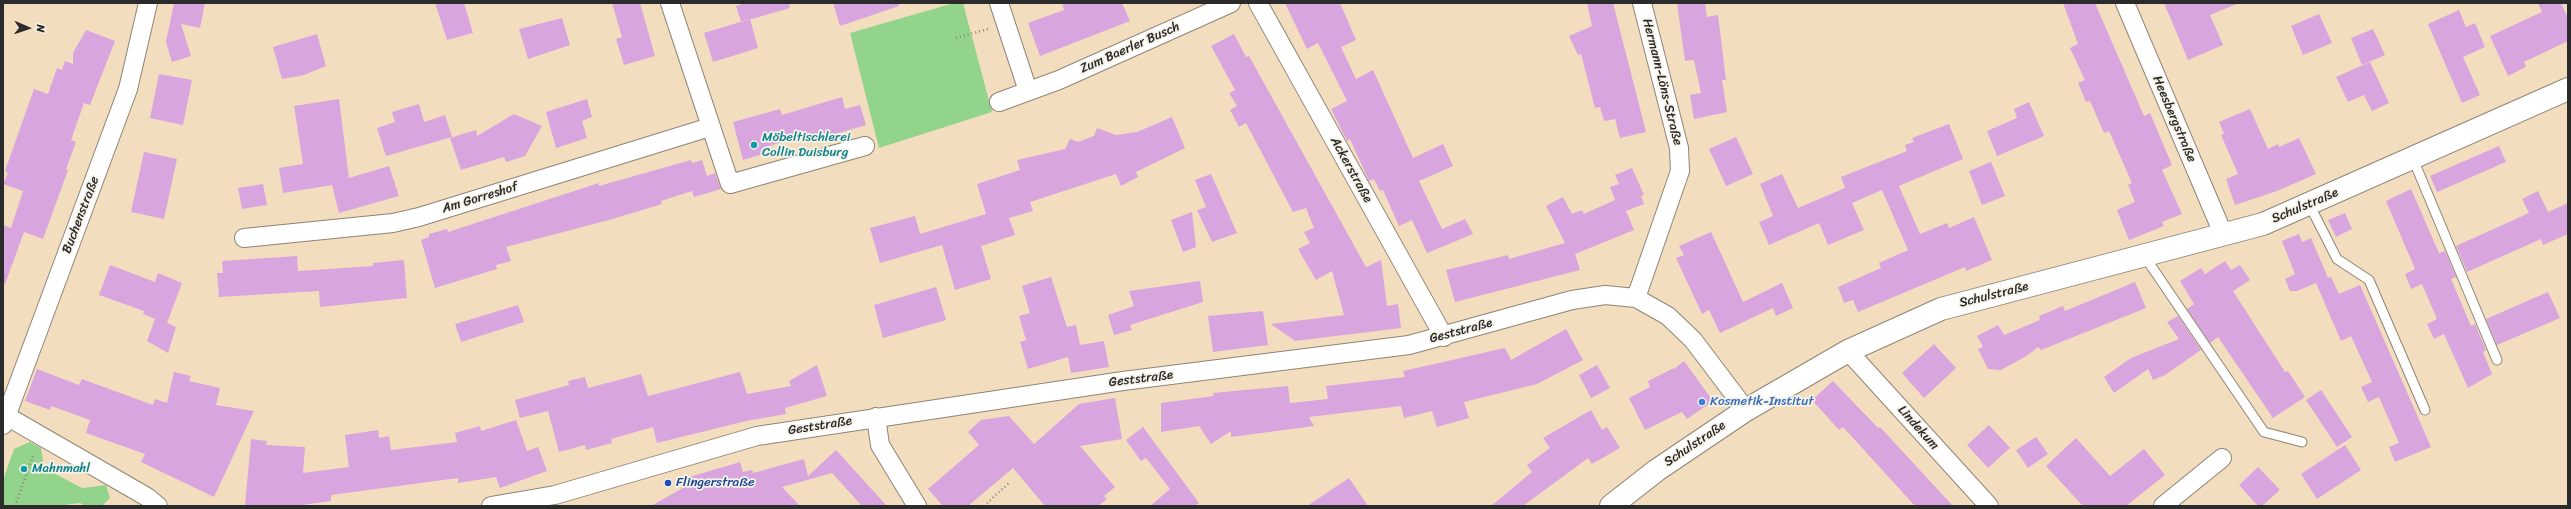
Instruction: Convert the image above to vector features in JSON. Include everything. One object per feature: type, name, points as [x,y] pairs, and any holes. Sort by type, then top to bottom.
[{"type":"street","name":"Buchenstraße","points":[[4,418],[128,89],[148,3]]},
{"type":"street","points":[[670,3],[730,184],[864,146]]},
{"type":"street","points":[[999,3],[1028,91]]},
{"type":"street","name":"Zum Baerler Busch","points":[[999,102],[1059,80],[1231,3]]},
{"type":"street","name":"Ackerstraße","points":[[1258,3],[1444,337]]},
{"type":"street","name":"Hermann-Löns-Straße","points":[[1636,298],[1680,171],[1679,148],[1642,3]]},
{"type":"street","name":"Heesbergstraße","points":[[2125,3],[2224,236]]},
{"type":"street","name":"Schulstraße","points":[[1611,506],[1657,470],[1746,410],[1848,351],[1941,308],[2146,257],[2263,224],[2568,89]]},
{"type":"street","name":"Am Gorreshof","points":[[244,238],[393,223],[419,218],[710,127]]},
{"type":"street","name":"Geststraße","points":[[491,506],[556,500],[757,436],[1123,381],[1409,345],[1444,337],[1572,300],[1605,296],[1636,298],[1668,316],[1693,340],[1746,410]]},
{"type":"street","name":"Lindekum","points":[[1848,351],[1988,506]]},
{"type":"street","points":[[876,417],[880,445],[917,506]]},
{"type":"street","points":[[4,418],[40,436],[147,497],[158,506]]},
{"type":"street","points":[[2163,506],[2222,458]]},
{"type":"lane","points":[[2412,159],[2497,360]]},
{"type":"lane","points":[[2309,204],[2336,259],[2369,280],[2425,410]]},
{"type":"lane","points":[[2146,257],[2264,432],[2302,442]]},
{"type":"path","points":[[956,38],[1006,24]]},
{"type":"path","points":[[15,506],[40,436]]},
{"type":"path","points":[[984,506],[1010,482]]},
{"type":"green space","points":[[954,3],[963,3],[992,112],[879,148],[850,33]]},
{"type":"green space","points":[[30,442],[41,448],[44,468],[82,488],[106,485],[110,498],[102,506],[86,506],[80,503],[56,506],[3,506],[3,480],[14,449]]},
{"type":"building","points":[[174,3],[205,3],[200,28],[181,24],[191,56],[172,62],[166,42]]},
{"type":"building","points":[[435,3],[464,3],[473,33],[447,40]]},
{"type":"building","points":[[612,3],[640,3],[655,56],[624,65],[616,39],[622,37]]},
{"type":"building","points":[[746,3],[789,3],[790,8],[741,22],[736,6]]},
{"type":"building","points":[[833,3],[899,3],[899,6],[840,26]]},
{"type":"building","points":[[1062,3],[1122,3],[1130,21],[1040,56],[1028,23],[1064,10]]},
{"type":"building","points":[[1285,3],[1340,3],[1356,40],[1341,47],[1356,79],[1373,70],[1413,158],[1443,144],[1453,166],[1419,181],[1442,229],[1465,219],[1473,234],[1427,253],[1412,220],[1399,226],[1383,190],[1380,191],[1374,179],[1369,181],[1350,139],[1347,141],[1331,109],[1347,101],[1318,43],[1307,49]]},
{"type":"building","points":[[1587,3],[1613,3],[1646,132],[1620,138],[1615,119],[1604,121],[1600,107],[1595,108],[1581,54],[1578,55],[1569,36],[1592,26]]},
{"type":"building","points":[[1677,3],[1705,3],[1707,17],[1718,15],[1726,80],[1722,80],[1727,112],[1694,119],[1690,95],[1701,93],[1694,60],[1685,61]]},
{"type":"building","points":[[2063,3],[2095,3],[2144,116],[2150,113],[2172,165],[2162,170],[2182,214],[2162,222],[2164,226],[2129,240],[2117,210],[2135,202],[2128,185],[2132,183],[2109,131],[2104,133],[2090,101],[2086,102],[2078,83],[2085,80],[2070,48],[2078,44]]},
{"type":"building","points":[[2164,3],[2239,3],[2210,15],[2223,45],[2188,60]]},
{"type":"building","points":[[2538,3],[2561,3],[2568,18],[2568,41],[2524,62],[2526,67],[2508,76],[2490,36],[2542,12]]},
{"type":"building","points":[[2459,10],[2466,27],[2475,23],[2485,47],[2463,57],[2480,95],[2462,103],[2428,24]]},
{"type":"building","points":[[2319,14],[2332,43],[2303,55],[2291,26]]},
{"type":"building","points":[[562,18],[570,45],[528,59],[519,29]]},
{"type":"building","points":[[750,19],[758,48],[713,62],[704,33]]},
{"type":"building","points":[[2373,29],[2385,55],[2362,65],[2351,38]]},
{"type":"building","points":[[86,30],[115,41],[90,105],[84,103],[71,140],[76,142],[66,169],[68,170],[43,239],[24,232],[5,284],[3,284],[3,225],[11,228],[23,191],[3,184],[8,173],[5,171],[34,89],[48,94],[57,68],[62,70],[65,61],[73,64],[73,53]]},
{"type":"building","points":[[317,34],[326,66],[304,75],[282,79],[273,47]]},
{"type":"building","points":[[1234,34],[1246,57],[1249,56],[1366,267],[1381,260],[1387,306],[1398,304],[1401,328],[1295,341],[1271,324],[1344,315],[1332,271],[1316,280],[1298,249],[1310,243],[1304,232],[1314,228],[1306,208],[1293,212],[1246,123],[1239,127],[1230,110],[1237,106],[1229,93],[1235,90],[1211,46]]},
{"type":"building","points":[[2370,62],[2389,103],[2372,111],[2364,95],[2348,102],[2336,77]]},
{"type":"building","points":[[159,74],[192,80],[183,125],[150,118]]},
{"type":"building","points":[[842,97],[845,109],[860,105],[866,125],[808,142],[806,135],[769,146],[770,152],[743,160],[733,122],[780,109],[782,115]]},
{"type":"building","points":[[339,99],[349,178],[389,166],[399,196],[339,213],[332,185],[283,193],[279,168],[303,164],[294,106]]},
{"type":"building","points":[[587,99],[592,117],[582,121],[587,138],[556,148],[546,112]]},
{"type":"building","points":[[2029,102],[2044,136],[1997,156],[1987,131],[2017,118],[2014,109]]},
{"type":"building","points":[[419,104],[424,122],[445,115],[452,137],[386,156],[377,128],[395,122],[392,112]]},
{"type":"building","points":[[2250,109],[2268,149],[2278,144],[2279,147],[2299,138],[2316,174],[2277,191],[2235,205],[2226,179],[2238,174],[2221,135],[2224,134],[2219,122]]},
{"type":"building","points":[[514,114],[542,126],[525,156],[506,162],[504,157],[461,170],[450,138],[476,130],[477,136]]},
{"type":"building","points":[[1172,117],[1185,148],[1136,172],[1138,177],[1121,186],[1116,174],[1030,202],[1033,211],[1009,218],[1015,235],[981,246],[991,279],[955,290],[942,245],[880,263],[870,228],[915,216],[920,234],[986,214],[977,184],[1020,170],[1017,160],[1065,149],[1070,139],[1078,142],[1094,136],[1097,128],[1116,135],[1137,132]]},
{"type":"building","points":[[1949,124],[1963,159],[1899,186],[1920,234],[1947,223],[1949,228],[1974,217],[1992,260],[1966,271],[1965,267],[1858,312],[1853,300],[1844,303],[1838,287],[1881,268],[1879,263],[1908,250],[1882,190],[1852,203],[1864,230],[1828,245],[1819,223],[1769,245],[1759,222],[1773,216],[1760,184],[1782,174],[1798,208],[1845,188],[1841,177],[1907,151],[1905,145],[1914,142],[1912,138]]},
{"type":"building","points":[[1736,137],[1753,174],[1726,186],[1709,149]]},
{"type":"building","points":[[2499,146],[2506,162],[2437,192],[2430,176]]},
{"type":"building","points":[[144,152],[177,159],[164,219],[131,212]]},
{"type":"building","points":[[691,160],[692,163],[702,160],[707,176],[715,173],[721,189],[694,197],[692,191],[661,201],[662,204],[609,220],[506,247],[511,261],[496,265],[497,269],[435,288],[421,240],[429,237],[429,234],[447,229],[448,232],[599,183],[599,186]]},
{"type":"building","points":[[1991,162],[2005,196],[1982,205],[1969,171]]},
{"type":"building","points":[[1632,168],[1644,195],[1641,196],[1644,204],[1626,211],[1634,230],[1575,254],[1580,270],[1455,302],[1446,270],[1508,255],[1509,259],[1565,243],[1546,206],[1563,197],[1572,214],[1582,210],[1584,214],[1615,200],[1610,187],[1619,184],[1615,175]]},
{"type":"building","points":[[1211,174],[1237,233],[1212,242],[1197,210],[1206,207],[1195,180]]},
{"type":"building","points":[[263,184],[267,205],[242,209],[238,188]]},
{"type":"building","points":[[2411,189],[2439,253],[2445,251],[2456,277],[2451,279],[2471,326],[2475,324],[2486,350],[2483,352],[2492,374],[2468,388],[2444,334],[2434,339],[2427,324],[2437,319],[2422,284],[2411,289],[2405,274],[2415,269],[2386,201]]},
{"type":"building","points":[[2538,191],[2548,212],[2568,203],[2568,234],[2543,245],[2541,239],[2467,272],[2456,246],[2529,213],[2522,199]]},
{"type":"building","points":[[1192,212],[1196,247],[1183,252],[1171,220]]},
{"type":"building","points":[[2345,213],[2352,229],[2336,237],[2328,220]]},
{"type":"building","points":[[1711,232],[1743,302],[1782,283],[1793,308],[1776,316],[1773,308],[1720,333],[1709,310],[1702,314],[1676,258],[1684,255],[1679,246]]},
{"type":"building","points":[[2299,234],[2302,242],[2311,238],[2328,278],[2331,277],[2339,294],[2360,285],[2431,447],[2395,462],[2389,447],[2399,443],[2379,397],[2368,402],[2361,387],[2372,382],[2351,336],[2341,341],[2316,283],[2297,291],[2290,291],[2285,279],[2295,274],[2282,241]]},
{"type":"building","points":[[297,256],[298,271],[373,266],[373,263],[404,260],[407,298],[320,307],[319,291],[219,297],[217,273],[223,273],[222,261]]},
{"type":"building","points":[[2225,261],[2231,270],[2240,265],[2250,280],[2233,291],[2285,372],[2288,371],[2305,397],[2273,418],[2218,337],[2210,343],[2187,309],[2194,304],[2180,281],[2201,268],[2205,274]]},
{"type":"building","points":[[110,265],[155,282],[158,273],[182,283],[167,323],[176,327],[168,353],[147,341],[155,319],[143,314],[144,311],[99,295]]},
{"type":"building","points":[[1051,277],[1067,327],[1076,325],[1080,345],[1104,341],[1109,367],[1071,373],[1068,357],[1028,369],[1020,342],[1026,340],[1019,316],[1030,313],[1022,286]]},
{"type":"building","points":[[1200,281],[1203,302],[1130,325],[1132,330],[1114,335],[1108,315],[1134,306],[1129,291]]},
{"type":"building","points":[[2135,282],[2146,308],[2041,350],[2038,347],[2028,355],[2001,370],[1988,369],[1978,349],[1983,347],[1977,336],[1998,325],[2004,335],[2040,320],[2039,316],[2063,306],[2065,311]]},
{"type":"building","points":[[936,287],[946,320],[883,338],[874,305]]},
{"type":"building","points":[[2548,292],[2560,318],[2497,345],[2486,319]]},
{"type":"building","points":[[518,305],[524,322],[461,342],[455,324]]},
{"type":"building","points":[[1263,311],[1268,345],[1213,352],[1208,316]]},
{"type":"building","points":[[2178,316],[2201,350],[2165,375],[2153,380],[2148,369],[2114,393],[2104,377],[2131,358],[2179,339],[2167,322]]},
{"type":"building","points":[[1566,329],[1583,360],[1537,384],[1464,402],[1469,418],[1437,427],[1432,411],[1404,418],[1401,406],[1309,417],[1314,426],[1231,437],[1231,431],[1211,444],[1199,426],[1161,432],[1161,403],[1214,396],[1213,393],[1288,386],[1290,403],[1328,399],[1326,386],[1405,377],[1403,371],[1505,348],[1511,360]]},
{"type":"building","points":[[1934,344],[1956,368],[1924,398],[1902,373]]},
{"type":"building","points":[[1684,361],[1713,401],[1687,419],[1682,412],[1645,430],[1629,398],[1650,387],[1648,381],[1674,369]]},
{"type":"building","points":[[817,365],[827,396],[785,408],[786,414],[746,421],[657,443],[653,427],[611,439],[612,443],[586,450],[585,445],[559,452],[548,411],[520,418],[515,400],[569,385],[568,381],[585,377],[588,388],[641,374],[648,396],[740,372],[747,394],[791,386],[789,381]]},
{"type":"building","points":[[1597,365],[1610,388],[1591,398],[1579,375]]},
{"type":"building","points":[[37,369],[79,385],[82,379],[153,405],[155,399],[167,403],[174,372],[191,376],[189,381],[220,388],[216,405],[254,411],[214,497],[141,462],[145,454],[86,433],[90,420],[51,406],[50,410],[25,401]]},
{"type":"building","points":[[1833,381],[1878,428],[1880,427],[1953,506],[1915,506],[1843,427],[1839,430],[1812,400]]},
{"type":"building","points":[[2321,390],[2352,437],[2337,447],[2306,400]]},
{"type":"building","points":[[1115,398],[1122,439],[1080,446],[1115,487],[1104,496],[1107,499],[1098,506],[1045,506],[1013,468],[968,506],[943,506],[928,489],[979,445],[968,432],[981,420],[1009,416],[1034,444],[1079,404]]},
{"type":"building","points":[[1591,410],[1602,430],[1607,427],[1620,448],[1592,464],[1588,458],[1523,506],[1491,506],[1532,472],[1527,465],[1550,448],[1543,438]]},
{"type":"building","points":[[516,420],[527,451],[538,447],[547,471],[500,488],[496,477],[458,483],[458,478],[331,495],[331,501],[295,506],[245,506],[251,439],[267,441],[266,445],[305,447],[303,473],[349,467],[345,435],[378,430],[379,438],[389,436],[391,450],[457,442],[455,433],[480,426],[481,431]]},
{"type":"building","points":[[1989,425],[2010,448],[1988,468],[1967,445]]},
{"type":"building","points":[[1143,427],[1199,503],[1194,506],[1150,506],[1170,489],[1146,458],[1141,461],[1126,440]]},
{"type":"building","points":[[2036,437],[2048,454],[2028,468],[2016,450]]},
{"type":"building","points":[[2076,438],[2110,476],[2144,449],[2165,475],[2126,506],[2083,506],[2046,466]]},
{"type":"building","points":[[2345,445],[2361,470],[2317,499],[2301,474]]},
{"type":"building","points":[[836,450],[887,506],[862,506],[832,473],[782,487],[800,506],[651,506],[688,485],[686,478],[740,462],[743,472],[752,470],[753,473],[804,459],[808,476]]},
{"type":"building","points":[[2258,467],[2280,490],[2262,506],[2258,506],[2239,485]]},
{"type":"building","points":[[1349,478],[1368,506],[1307,506]]},
{"type":"place","name":"Möbeltischlerei Collin Duisburg","points":[[754,145]]},
{"type":"place","name":"Kosmetik-Institut","points":[[1702,402]]},
{"type":"place","name":"Mahnmahl","points":[[24,469]]},
{"type":"place","name":"Flingerstraße","points":[[668,483]]}]
